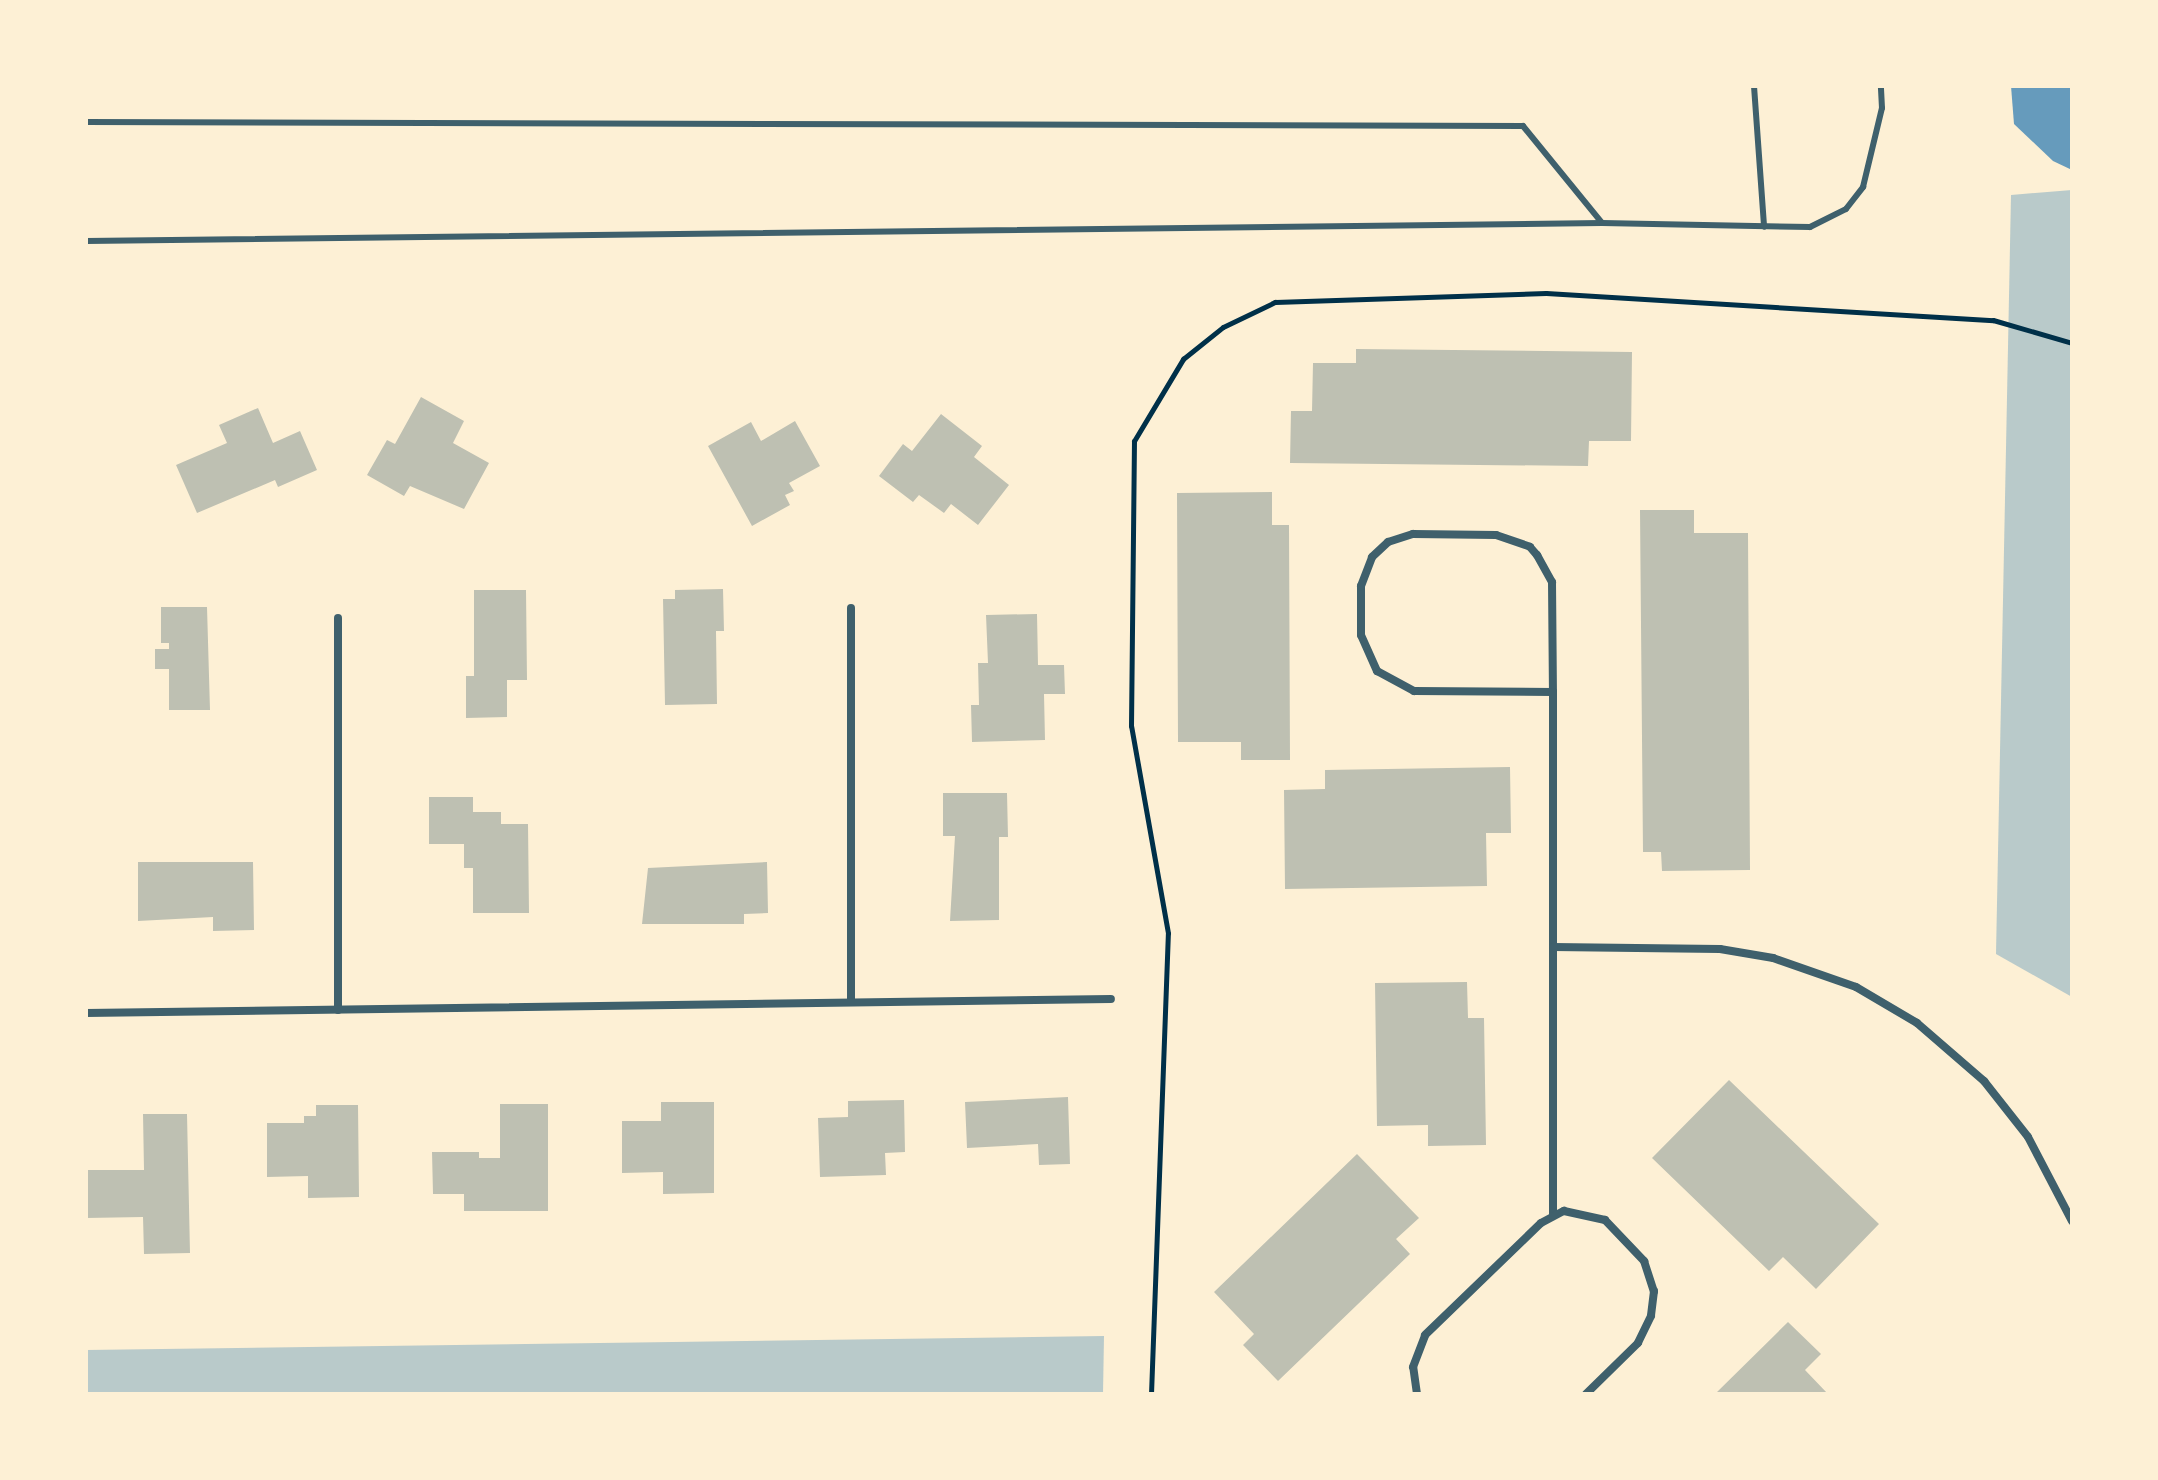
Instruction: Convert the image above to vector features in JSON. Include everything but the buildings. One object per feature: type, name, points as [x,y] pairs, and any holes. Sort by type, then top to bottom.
[{"type":"street","points":[[1553,692],[1414,691],[1385,676],[1371,661],[1359,623],[1361,586],[1372,557],[1388,542],[1413,534],[1496,535],[1530,547],[1552,582],[1553,692],[1553,1214]]},
{"type":"street","points":[[851,608],[851,1002]]},
{"type":"street","points":[[338,618],[338,1010]]},
{"type":"street","points":[[1553,947],[1720,949],[1773,958],[1856,987],[1917,1023],[1984,1081],[2028,1137],[2072,1221]]},
{"type":"street","points":[[86,1013],[1111,999]]},
{"type":"street","points":[[1417,1394],[1413,1367],[1425,1335],[1553,1214],[1582,1211],[1605,1220],[1644,1261],[1654,1291],[1651,1316],[1638,1343],[1586,1394]]},
{"type":"lane","points":[[1754,86],[1764,227]]},
{"type":"lane","points":[[86,241],[1602,223],[1810,227],[1846,209],[1863,187],[1882,108],[1881,86]]},
{"type":"lane","points":[[86,122],[1523,126],[1602,223]]},
{"type":"shaded area","points":[[2072,190],[2072,997],[1996,954],[2011,195]]},
{"type":"shaded area","points":[[1104,1336],[1103,1394],[86,1394],[86,1350]]},
{"type":"water","points":[[2011,86],[2072,86],[2072,170],[2053,161],[2014,124]]}]
